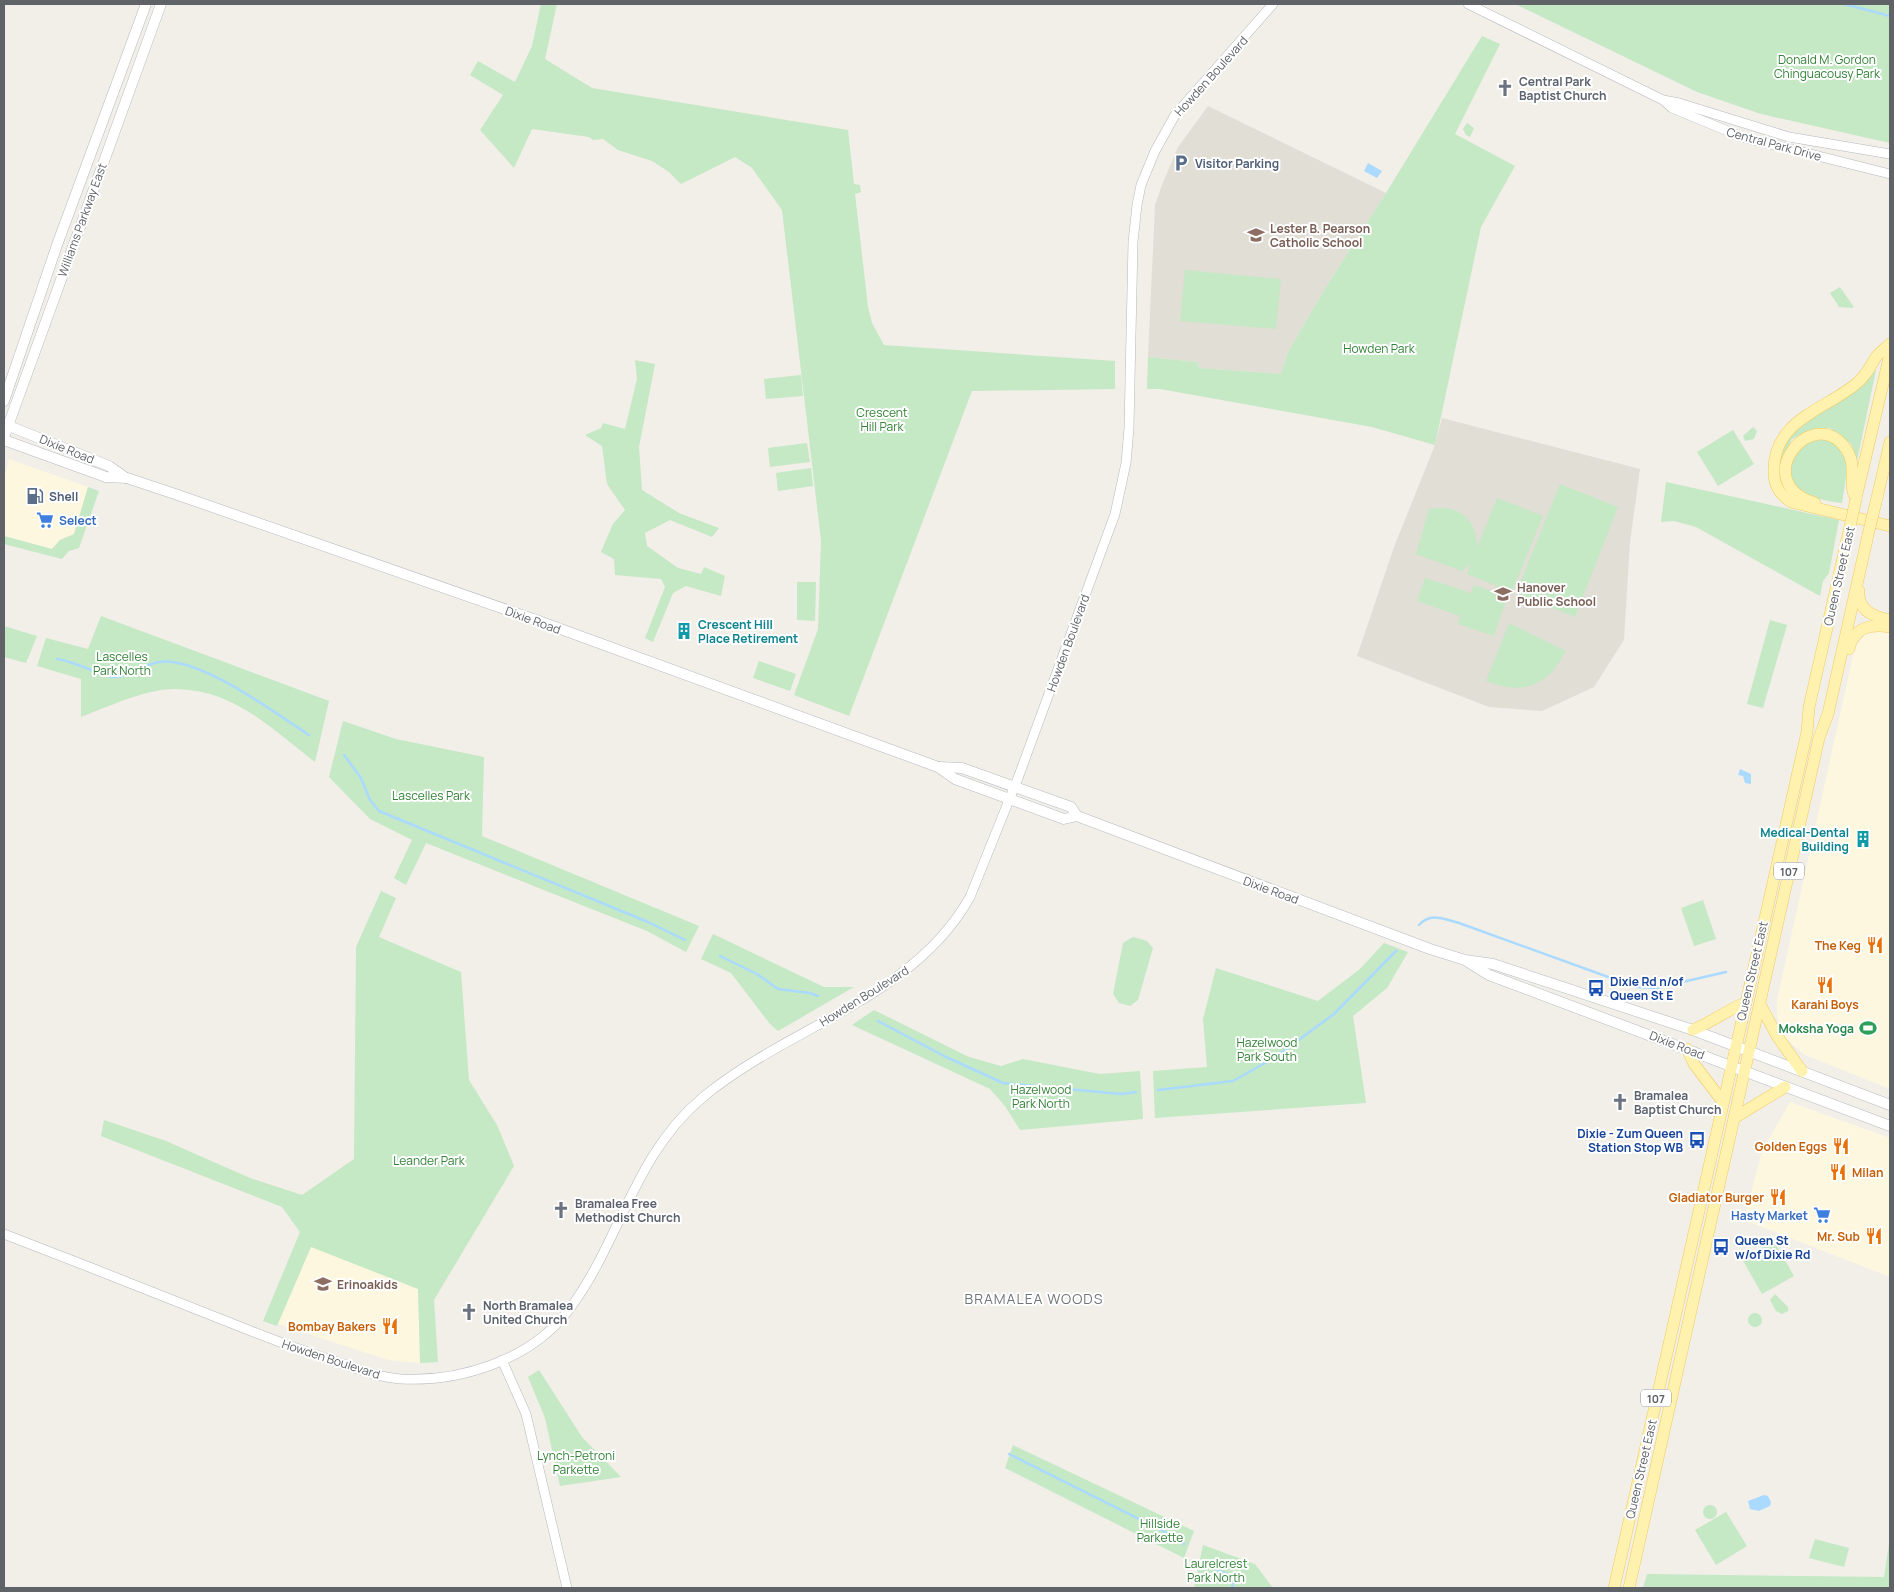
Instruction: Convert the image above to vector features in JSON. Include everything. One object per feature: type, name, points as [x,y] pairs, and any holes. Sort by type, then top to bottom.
[{"type":"main road","name":"Williams Parkway East","points":[[4,402],[57,245],[146,4]]},
{"type":"main road","name":"Williams Parkway East","points":[[4,439],[6,425],[160,4]]},
{"type":"main road","points":[[1890,344],[1877,356],[1870,370],[1858,383],[1806,415],[1787,430],[1778,447],[1774,472],[1780,493],[1791,502],[1890,526]]},
{"type":"main road","name":"Queen Street East","points":[[1614,1588],[1807,732],[1809,707],[1890,354]]},
{"type":"main road","name":"Dixie Road","points":[[6,425],[109,466],[127,478]]},
{"type":"main road","points":[[1856,499],[1851,490],[1852,460],[1846,449],[1836,439],[1824,434],[1813,435],[1802,440],[1791,450],[1786,462],[1786,474],[1790,486],[1797,494],[1807,500],[1820,504],[1890,520]]},
{"type":"main road","name":"Dixie Road","points":[[4,439],[106,476],[127,478],[508,610],[938,767],[955,780],[1009,800],[1064,819],[1077,816],[1430,950],[1465,960],[1493,964],[1693,1030],[1890,1105]]},
{"type":"main road","name":"Queen Street East","points":[[1629,1588],[1750,1051],[1818,738],[1828,714],[1890,442]]},
{"type":"main road","points":[[1864,555],[1859,600],[1866,611],[1890,620]]},
{"type":"main road","points":[[1828,714],[1837,702],[1850,644],[1854,635],[1873,625],[1890,627]]},
{"type":"main road","name":"Dixie Road","points":[[938,767],[962,768],[1071,807],[1077,816]]},
{"type":"main road","name":"Dixie Road","points":[[1465,960],[1489,975],[1890,1126]]},
{"type":"main road","points":[[1693,1030],[1716,1019],[1728,1010],[1745,1003]]},
{"type":"main road","points":[[1760,1004],[1777,1036],[1802,1071]]},
{"type":"main road","points":[[1687,1049],[1694,1064],[1723,1102]]},
{"type":"main road","points":[[1734,1118],[1785,1087]]},
{"type":"main road","points":[[1646,1445],[1649,1442],[1654,1416],[1660,1415],[1648,1476],[1652,1484]]},
{"type":"street","name":"Howden Boulevard","points":[[4,1234],[268,1338],[378,1376],[398,1379],[445,1377],[502,1360],[532,1345],[566,1313],[588,1281],[647,1164],[659,1144],[684,1115],[718,1085],[894,979],[936,944],[950,929],[970,897],[1014,787],[1107,538],[1121,490],[1129,428],[1134,224],[1144,177],[1154,151],[1175,115],[1273,4]]},
{"type":"street","name":"Central Park Drive","points":[[1468,4],[1663,100],[1672,108],[1742,137],[1890,174]]},
{"type":"street","name":"Central Park Drive","points":[[1663,100],[1679,103],[1789,137],[1890,154]]},
{"type":"street","points":[[502,1360],[526,1414],[567,1588]]},
{"type":"shaded area","name":"Lester B. Pearson Catholic School","points":[[1208,106],[1386,193],[1326,287],[1288,352],[1281,374],[1199,368],[1198,362],[1148,357],[1155,205],[1178,147]]},
{"type":"shaded area","name":"Hanover Public School","points":[[1442,418],[1640,469],[1630,542],[1624,640],[1594,687],[1542,711],[1489,707],[1357,656],[1394,547],[1435,445]]},
{"type":"shaded area","points":[[9,459],[88,487],[74,534],[60,540],[52,549],[4,536],[4,479]]},
{"type":"shaded area","points":[[1869,630],[1890,631],[1890,1089],[1803,1054],[1786,1038],[1779,1025],[1777,1012],[1777,1000],[1855,647],[1865,635],[1864,633]]},
{"type":"shaded area","points":[[1790,1102],[1890,1138],[1890,1277],[1744,1220],[1762,1151]]},
{"type":"shaded area","points":[[311,1246],[418,1289],[420,1363],[388,1360],[278,1324]]},
{"type":"green space","name":"Crescent Hill Park","points":[[541,4],[557,4],[545,59],[592,88],[848,130],[854,184],[860,185],[861,192],[855,194],[868,307],[872,323],[884,345],[1115,361],[1115,389],[972,391],[849,716],[794,695],[818,629],[821,540],[782,210],[752,168],[735,157],[681,184],[669,172],[652,161],[618,150],[603,139],[593,140],[589,137],[532,129],[514,168],[480,130],[503,95],[470,75],[478,61],[515,82],[532,46]]},
{"type":"green space","name":"Donald M. Gordon Chinguacousy Park","points":[[1515,4],[1890,4],[1890,143],[1761,114],[1697,92]]},
{"type":"green space","name":"Howden Park","points":[[1482,36],[1500,44],[1455,134],[1515,166],[1481,227],[1435,445],[1372,427],[1160,389],[1147,389],[1148,357],[1198,362],[1199,368],[1281,374],[1288,352],[1326,287]]},
{"type":"green space","points":[[1467,123],[1474,128],[1470,137],[1466,135],[1463,129]]},
{"type":"green space","points":[[1185,270],[1281,279],[1276,329],[1180,321]]},
{"type":"green space","points":[[1840,287],[1854,307],[1839,307],[1830,293]]},
{"type":"green space","points":[[635,360],[655,364],[639,447],[642,490],[679,513],[719,528],[712,537],[670,520],[645,533],[647,546],[678,568],[701,574],[704,567],[725,576],[721,596],[686,586],[673,593],[653,642],[645,638],[665,587],[661,579],[615,575],[614,559],[601,552],[613,524],[625,510],[607,484],[602,446],[585,435],[601,428],[603,423],[625,429],[637,379]]},
{"type":"green space","points":[[1876,370],[1857,461],[1851,444],[1830,428],[1809,430],[1792,439],[1782,458],[1781,470],[1797,499],[1787,493],[1780,484],[1778,472],[1783,447],[1794,430],[1860,386]]},
{"type":"green space","points":[[801,375],[803,396],[766,399],[764,379]]},
{"type":"green space","points":[[1753,427],[1757,431],[1754,439],[1745,441],[1743,436]]},
{"type":"green space","points":[[1733,430],[1754,464],[1718,486],[1697,452]]},
{"type":"green space","points":[[1812,438],[1836,444],[1842,451],[1845,459],[1846,479],[1842,503],[1822,500],[1802,492],[1794,486],[1789,478],[1788,468],[1791,457]]},
{"type":"green space","points":[[807,443],[810,462],[770,467],[768,448]]},
{"type":"green space","points":[[811,468],[813,486],[778,491],[776,473]]},
{"type":"green space","points":[[1666,482],[1839,520],[1829,573],[1823,581],[1820,596],[1696,527],[1674,521],[1661,522]]},
{"type":"green space","points":[[1560,484],[1618,507],[1575,617],[1516,593]]},
{"type":"green space","points":[[88,487],[99,491],[79,548],[69,551],[62,559],[4,544],[4,536],[52,549],[60,540],[74,534]]},
{"type":"green space","points":[[1497,498],[1543,516],[1512,592],[1467,574],[1471,563],[1462,571],[1416,554],[1429,509],[1439,508],[1457,511],[1470,521],[1474,529],[1477,548]]},
{"type":"green space","points":[[1425,578],[1471,593],[1474,585],[1507,597],[1494,636],[1458,624],[1460,616],[1417,601]]},
{"type":"green space","points":[[797,582],[816,582],[815,621],[797,620]]},
{"type":"green space","name":"Lascelles Park North","points":[[101,616],[329,701],[315,762],[251,713],[216,696],[197,691],[176,689],[153,692],[128,699],[81,717],[81,679],[37,666],[46,638],[88,649]]},
{"type":"green space","points":[[1770,620],[1787,625],[1763,708],[1747,704]]},
{"type":"green space","points":[[1511,624],[1566,651],[1551,673],[1533,685],[1512,688],[1486,681],[1508,626]]},
{"type":"green space","points":[[4,626],[37,636],[26,663],[4,657]]},
{"type":"green space","points":[[759,661],[796,674],[790,691],[753,678]]},
{"type":"green space","name":"Lascelles Park","points":[[343,721],[396,739],[484,757],[482,836],[699,926],[686,952],[647,931],[426,843],[406,885],[394,878],[412,840],[370,819],[329,777]]},
{"type":"green space","name":"Leander Park","points":[[381,891],[396,898],[379,937],[461,972],[469,1080],[497,1125],[514,1166],[434,1300],[438,1362],[420,1363],[418,1289],[311,1247],[277,1326],[263,1321],[300,1232],[282,1207],[101,1136],[104,1120],[166,1141],[250,1178],[302,1195],[354,1159],[356,947]]},
{"type":"green space","points":[[1703,900],[1716,939],[1694,946],[1681,908]]},
{"type":"green space","points":[[713,934],[824,987],[854,987],[778,1031],[770,1024],[731,973],[701,959]]},
{"type":"green space","points":[[1133,937],[1147,941],[1153,948],[1138,1000],[1130,1006],[1119,1003],[1113,994],[1123,943]]},
{"type":"green space","name":"Hazelwood Park South","points":[[1384,943],[1408,952],[1387,988],[1353,1016],[1366,1103],[1155,1118],[1153,1071],[1207,1067],[1203,1019],[1216,968],[1318,1001],[1360,969]]},
{"type":"green space","name":"Hazelwood Park North","points":[[874,1010],[969,1057],[1001,1066],[1023,1059],[1100,1074],[1140,1071],[1143,1119],[1020,1130],[1005,1106],[990,1089],[852,1025]]},
{"type":"green space","points":[[1774,1241],[1794,1276],[1762,1294],[1742,1259]]},
{"type":"green space","points":[[1775,1294],[1788,1307],[1788,1311],[1782,1314],[1776,1311],[1770,1300]]},
{"type":"green space","points":[[1755,1313],[1760,1315],[1762,1320],[1760,1325],[1755,1327],[1750,1325],[1748,1320],[1750,1315]]},
{"type":"green space","name":"Lynch-Petroni Parkette","points":[[539,1370],[582,1437],[621,1477],[560,1486],[545,1418],[528,1377]]},
{"type":"green space","name":"Hillside Parkette","points":[[1013,1445],[1194,1531],[1184,1558],[1005,1468]]},
{"type":"green space","points":[[1710,1505],[1715,1507],[1717,1512],[1715,1517],[1710,1519],[1705,1517],[1703,1512],[1705,1507]]},
{"type":"green space","points":[[1726,1512],[1747,1546],[1716,1565],[1695,1530]]},
{"type":"green space","points":[[1890,1537],[1890,1588],[1643,1588],[1647,1574],[1884,1577]]},
{"type":"green space","points":[[1815,1539],[1849,1548],[1844,1567],[1809,1558]]},
{"type":"green space","name":"Laurelcrest Park North","points":[[1203,1545],[1255,1564],[1273,1588],[1194,1588]]},
{"type":"water","points":[[1368,163],[1382,171],[1377,178],[1364,171]]},
{"type":"water","points":[[1740,769],[1751,774],[1751,784],[1745,783],[1743,776],[1738,775]]},
{"type":"water","points":[[1764,1495],[1768,1496],[1771,1502],[1770,1506],[1759,1511],[1750,1509],[1748,1501]]},
{"type":"waterway","points":[[1844,4],[1890,16]]},
{"type":"waterway","points":[[57,659],[115,677],[126,675],[159,662],[176,663],[195,668],[236,688],[309,735]]},
{"type":"waterway","points":[[344,755],[361,778],[370,800],[379,811],[648,922],[685,940]]},
{"type":"waterway","points":[[1419,925],[1428,919],[1442,918],[1636,987],[1656,988],[1726,972]]},
{"type":"waterway","points":[[1158,1090],[1233,1081],[1274,1058],[1334,1014],[1396,951]]},
{"type":"waterway","points":[[720,956],[757,974],[778,989],[810,993],[818,996]]},
{"type":"waterway","points":[[878,1021],[946,1057],[1003,1083],[1121,1094],[1136,1092]]},
{"type":"waterway","points":[[1009,1454],[1169,1534],[1184,1544]]},
{"type":"waterway","points":[[1209,1566],[1231,1576],[1233,1588]]},
{"type":"place","name":"Central Park Baptist Church","points":[[1505,88]]},
{"type":"place","name":"Visitor Parking","points":[[1181,163]]},
{"type":"place","name":"Lester B. Pearson Catholic School","points":[[1256,235]]},
{"type":"place","name":"Shell","points":[[35,496]]},
{"type":"place","name":"Select","points":[[45,520]]},
{"type":"place","name":"Hanover Public School","points":[[1503,594]]},
{"type":"place","name":"Crescent Hill Place Retirement","points":[[684,631]]},
{"type":"place","name":"Medical-Dental Building","points":[[1863,839]]},
{"type":"place","name":"The Keg","points":[[1875,945]]},
{"type":"place","name":"Karahi Boys","points":[[1825,985]]},
{"type":"place","name":"Dixie Rd n/of Queen St E","points":[[1596,988]]},
{"type":"place","name":"Moksha Yoga","points":[[1868,1028]]},
{"type":"place","name":"Bramalea Baptist Church","points":[[1620,1102]]},
{"type":"place","name":"Dixie - Zum Queen Station Stop WB","points":[[1697,1140]]},
{"type":"place","name":"Golden Eggs","points":[[1841,1146]]},
{"type":"place","name":"Milan","points":[[1838,1172]]},
{"type":"place","name":"Gladiator Burger","points":[[1778,1197]]},
{"type":"place","name":"Bramalea Free Methodist Church","points":[[561,1210]]},
{"type":"place","name":"Hasty Market","points":[[1822,1215]]},
{"type":"place","name":"Mr. Sub","points":[[1874,1236]]},
{"type":"place","name":"Queen St w/of Dixie Rd","points":[[1721,1247]]},
{"type":"place","name":"Erinoakids","points":[[323,1284]]},
{"type":"place","name":"North Bramalea United Church","points":[[469,1312]]},
{"type":"place","name":"Bombay Bakers","points":[[390,1326]]},
{"type":"district","name":"BRAMALEA WOODS","points":[[1034,1298]]}]
